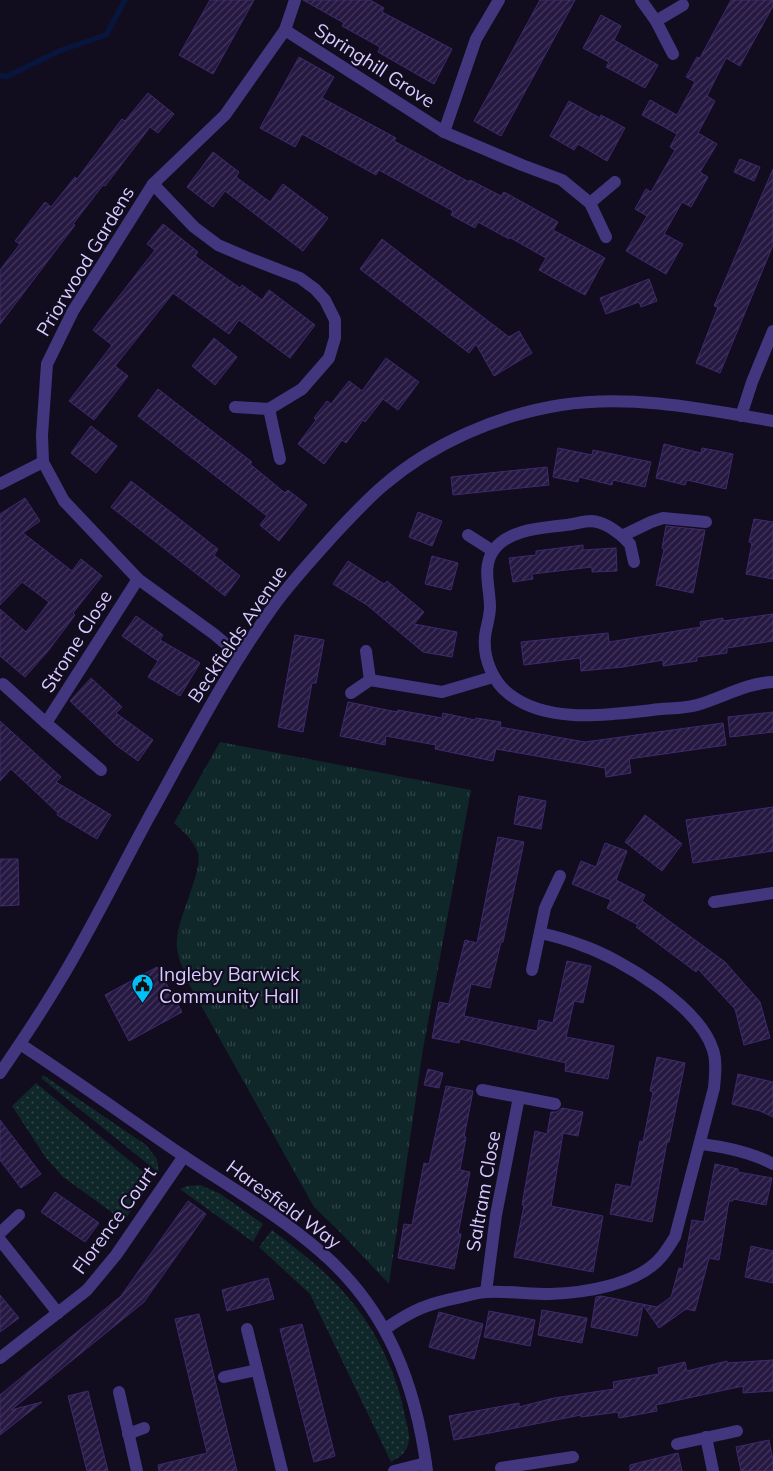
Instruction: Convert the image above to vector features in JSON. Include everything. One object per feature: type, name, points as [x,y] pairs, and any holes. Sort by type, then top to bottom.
[{"type":"street","name":"Priorwood Gardens","points":[[240,656],[214,634],[138,579],[64,502],[43,462],[42,435],[47,364],[73,310],[153,184],[225,114],[285,30],[295,0]]},
{"type":"street","name":"Springhill Grove","points":[[444,132],[476,40],[499,0]]},
{"type":"street","points":[[640,0],[656,20],[673,54]]},
{"type":"street","points":[[656,20],[683,6]]},
{"type":"street","name":"Springhill Grove","points":[[285,30],[444,132],[562,180],[590,203],[606,237]]},
{"type":"street","points":[[590,203],[614,182]]},
{"type":"street","points":[[153,184],[194,226],[218,245],[300,278],[315,289],[325,300],[335,320],[335,338],[328,358],[302,389],[269,409],[235,407]]},
{"type":"street","points":[[741,416],[752,382],[773,331]]},
{"type":"street","name":"Beckfields Avenue","points":[[0,1074],[59,982],[192,736],[240,656],[279,599],[360,506],[386,483],[413,463],[462,435],[514,416],[562,405],[605,402],[655,403],[773,421]]},
{"type":"street","points":[[269,409],[280,459]]},
{"type":"street","points":[[0,484],[43,462]]},
{"type":"street","points":[[622,536],[663,518],[706,522]]},
{"type":"street","points":[[634,562],[630,544],[609,526],[593,521],[536,528],[514,534],[502,542],[493,552],[488,564],[487,575],[490,608],[485,638],[486,656],[493,677],[508,693],[523,703],[545,710],[597,716],[696,705],[746,687],[773,682]]},
{"type":"street","points":[[468,534],[493,552]]},
{"type":"street","name":"Strome Close","points":[[46,723],[138,579]]},
{"type":"street","points":[[366,651],[370,680]]},
{"type":"street","points":[[351,693],[370,680],[442,692],[493,677]]},
{"type":"street","name":"Strome Close","points":[[3,684],[101,770]]},
{"type":"street","points":[[532,970],[545,908],[560,876]]},
{"type":"street","points":[[714,902],[773,893]]},
{"type":"street","points":[[385,1329],[415,1310],[429,1304],[486,1292],[548,1294],[575,1292],[606,1286],[631,1278],[650,1267],[662,1257],[675,1237],[701,1144],[714,1088],[716,1070],[713,1051],[708,1038],[699,1024],[657,986],[621,964],[583,945],[540,934]]},
{"type":"street","name":"Haresfield Way","points":[[20,1044],[273,1215],[320,1251],[356,1287],[385,1329],[397,1352],[407,1379],[416,1413],[427,1467]]},
{"type":"street","points":[[482,1090],[555,1104]]},
{"type":"street","name":"Saltram Close","points":[[486,1292],[496,1215],[519,1097]]},
{"type":"street","points":[[701,1144],[726,1147],[763,1158],[773,1164]]},
{"type":"street","name":"Florence Court","points":[[0,1358],[87,1290],[116,1255],[184,1156]]},
{"type":"street","points":[[0,1233],[19,1215]]},
{"type":"street","points":[[0,1240],[58,1313]]},
{"type":"street","points":[[247,1329],[282,1471]]},
{"type":"street","points":[[224,1377],[257,1370]]},
{"type":"street","points":[[119,1392],[137,1471]]},
{"type":"street","points":[[128,1434],[144,1428]]},
{"type":"street","points":[[677,1444],[736,1430]]},
{"type":"street","points":[[706,1437],[713,1471]]},
{"type":"street","points":[[501,1468],[537,1467],[573,1457]]},
{"type":"street","points":[[394,1471],[427,1467]]},
{"type":"green space","points":[[220,742],[471,790],[423,1049],[389,1284],[314,1207],[189,984],[180,962],[177,950],[178,930],[199,861],[194,844],[174,823]]},
{"type":"green space","points":[[43,1075],[146,1145],[157,1159],[159,1173],[41,1078]]},
{"type":"green space","points":[[36,1083],[148,1176],[149,1184],[124,1221],[63,1177],[46,1158],[12,1106]]},
{"type":"green space","points":[[200,1185],[219,1193],[263,1224],[253,1242],[180,1189],[187,1186]]},
{"type":"green space","points":[[272,1230],[310,1260],[338,1286],[367,1323],[385,1354],[398,1387],[409,1437],[404,1452],[391,1462],[310,1294],[259,1247]]},
{"type":"building","points":[[210,0],[254,0],[213,74],[179,55]]},
{"type":"building","points":[[303,0],[370,0],[384,8],[382,12],[452,49],[434,84],[378,52],[380,47],[342,26],[344,23]]},
{"type":"building","points":[[540,0],[575,0],[501,136],[474,121]]},
{"type":"building","points":[[731,0],[773,0],[773,6],[740,66],[726,58],[707,96],[715,101],[698,133],[717,144],[700,172],[708,177],[691,207],[682,202],[664,234],[683,244],[666,274],[626,251],[647,216],[635,209],[646,189],[651,192],[675,150],[670,147],[677,134],[642,115],[650,100],[677,115],[695,82],[686,77],[697,57],[700,58]]},
{"type":"building","points":[[601,15],[621,26],[614,40],[658,65],[645,88],[606,67],[609,62],[583,48]]},
{"type":"building","points":[[299,57],[334,77],[322,98],[396,138],[394,141],[469,182],[470,180],[501,196],[504,192],[558,222],[553,230],[605,258],[585,295],[539,270],[546,258],[478,222],[475,228],[451,215],[453,211],[379,170],[376,175],[302,134],[295,147],[260,128]]},
{"type":"building","points":[[148,93],[174,114],[158,133],[150,127],[73,224],[75,225],[0,324],[0,270],[20,244],[15,241],[45,202],[51,207],[75,177],[77,179],[122,119],[125,121]]},
{"type":"building","points":[[569,101],[600,118],[601,115],[625,128],[607,161],[578,144],[574,150],[550,136]]},
{"type":"building","points":[[213,152],[239,172],[236,177],[270,202],[283,184],[328,218],[303,251],[225,191],[213,207],[187,187]]},
{"type":"building","points":[[740,159],[760,167],[754,181],[734,172]]},
{"type":"building","points":[[773,169],[773,245],[720,373],[696,363],[718,307],[714,306]]},
{"type":"building","points":[[163,224],[198,252],[195,256],[240,288],[242,285],[262,300],[269,290],[315,325],[290,358],[239,320],[229,334],[173,293],[115,366],[128,376],[94,420],[69,401],[112,345],[93,330],[155,250],[147,244]]},
{"type":"building","points":[[382,239],[509,337],[519,331],[532,353],[494,376],[476,344],[469,353],[360,269]]},
{"type":"building","points":[[649,279],[657,301],[641,307],[639,302],[606,314],[600,298]]},
{"type":"building","points":[[214,338],[237,357],[215,385],[192,366]]},
{"type":"building","points":[[386,358],[419,382],[398,410],[383,399],[365,422],[363,420],[346,443],[342,440],[324,464],[298,444],[316,420],[314,418],[327,401],[331,404],[349,381],[362,391]]},
{"type":"building","points":[[158,389],[252,462],[250,464],[285,493],[288,490],[307,505],[279,541],[260,525],[267,516],[138,416]]},
{"type":"building","points":[[91,426],[117,446],[96,473],[71,453]]},
{"type":"building","points":[[664,444],[701,453],[702,448],[733,454],[726,489],[687,480],[685,485],[656,478]]},
{"type":"building","points":[[558,448],[592,455],[593,450],[651,462],[645,487],[613,480],[612,485],[579,477],[578,482],[553,477]]},
{"type":"building","points":[[547,467],[549,485],[453,495],[451,477]]},
{"type":"building","points":[[131,481],[218,549],[214,555],[240,576],[225,596],[111,507]]},
{"type":"building","points":[[25,498],[40,521],[23,533],[72,571],[81,559],[102,576],[73,613],[75,615],[48,651],[25,677],[0,656],[0,609],[26,632],[49,602],[22,582],[0,605],[0,514]]},
{"type":"building","points":[[418,512],[442,521],[432,546],[409,537]]},
{"type":"building","points":[[754,519],[773,522],[773,579],[746,574],[752,543],[749,542]]},
{"type":"building","points":[[666,526],[705,530],[693,593],[656,585],[664,549],[662,548]]},
{"type":"building","points":[[583,545],[583,550],[616,548],[617,571],[592,572],[592,567],[532,574],[533,579],[513,582],[509,558],[536,555],[536,551]]},
{"type":"building","points":[[432,556],[458,563],[451,590],[425,584]]},
{"type":"building","points":[[348,561],[384,584],[387,581],[424,612],[414,624],[457,632],[452,657],[423,652],[367,605],[333,584]]},
{"type":"building","points":[[773,614],[773,641],[727,648],[727,653],[697,657],[697,661],[663,666],[663,660],[623,667],[581,671],[580,658],[524,665],[521,642],[608,633],[609,642],[701,627],[700,622],[723,618],[723,621]]},
{"type":"building","points":[[136,616],[163,635],[160,640],[200,663],[180,696],[148,677],[158,661],[122,636]]},
{"type":"building","points":[[295,635],[324,640],[316,683],[312,683],[303,732],[278,727]]},
{"type":"building","points":[[91,678],[122,707],[116,713],[153,740],[138,761],[116,745],[70,701]]},
{"type":"building","points":[[348,702],[397,712],[398,710],[442,718],[443,713],[475,720],[476,718],[501,722],[500,727],[585,742],[723,723],[726,745],[629,759],[631,773],[606,777],[605,768],[496,749],[493,761],[435,749],[436,745],[386,736],[385,745],[340,736]]},
{"type":"building","points":[[773,712],[773,732],[730,737],[728,717]]},
{"type":"building","points":[[0,721],[61,777],[56,782],[111,815],[97,839],[57,815],[58,813],[11,769],[0,781]]},
{"type":"building","points":[[519,796],[546,801],[541,829],[514,824]]},
{"type":"building","points":[[773,807],[773,851],[693,863],[686,820]]},
{"type":"building","points":[[645,815],[682,844],[662,871],[625,842]]},
{"type":"building","points":[[498,837],[524,842],[503,942],[501,942],[490,988],[471,984],[464,1016],[537,1031],[539,1020],[553,1023],[567,961],[591,966],[583,1003],[574,1001],[566,1037],[614,1046],[608,1079],[565,1071],[566,1063],[460,1039],[459,1043],[432,1038],[439,1002],[449,1004],[465,940],[477,943]]},
{"type":"building","points":[[605,843],[627,851],[616,880],[645,895],[642,901],[725,962],[760,1002],[770,1038],[744,1045],[735,1009],[698,969],[696,972],[636,927],[638,925],[607,908],[611,900],[572,884],[581,861],[596,867]]},
{"type":"building","points":[[0,859],[18,859],[19,905],[0,906]]},
{"type":"building","name":"Ingleby Barwick Community Hall","points":[[157,967],[182,1012],[129,1041],[105,995]]},
{"type":"building","points":[[657,1057],[685,1063],[669,1142],[667,1142],[652,1222],[610,1214],[616,1184],[631,1187],[640,1141],[643,1142],[653,1092],[650,1091]]},
{"type":"building","points":[[428,1069],[443,1073],[439,1088],[424,1085]]},
{"type":"building","points":[[738,1074],[773,1082],[773,1117],[760,1111],[732,1104]]},
{"type":"building","points":[[446,1086],[473,1091],[460,1170],[470,1172],[458,1234],[461,1234],[454,1269],[398,1258],[404,1224],[412,1225],[424,1163],[429,1164]]},
{"type":"building","points":[[562,1108],[583,1112],[578,1136],[563,1133],[551,1206],[603,1216],[593,1272],[514,1257],[535,1131],[547,1134],[551,1112],[557,1112]]},
{"type":"building","points":[[0,1120],[41,1174],[21,1188],[0,1160]]},
{"type":"building","points":[[715,1164],[738,1169],[738,1172],[772,1178],[766,1205],[733,1199],[733,1201],[729,1201],[719,1260],[709,1258],[695,1311],[686,1309],[659,1328],[643,1305],[637,1336],[591,1327],[596,1297],[601,1296],[657,1307],[671,1297],[679,1268],[683,1269],[692,1220],[704,1222]]},
{"type":"building","points":[[55,1192],[99,1223],[85,1242],[41,1212]]},
{"type":"building","points":[[188,1201],[206,1214],[144,1302],[11,1410],[42,1402],[0,1435],[0,1395],[121,1296]]},
{"type":"building","points":[[751,1246],[773,1251],[773,1283],[745,1277]]},
{"type":"building","points":[[268,1278],[274,1299],[227,1311],[222,1290]]},
{"type":"building","points":[[0,1295],[19,1318],[0,1332]]},
{"type":"building","points":[[542,1310],[587,1318],[582,1343],[538,1335]]},
{"type":"building","points":[[489,1311],[535,1320],[530,1346],[484,1337]]},
{"type":"building","points":[[439,1312],[483,1324],[474,1359],[429,1347]]},
{"type":"building","points":[[199,1314],[237,1471],[159,1471],[158,1465],[207,1453],[175,1319]]},
{"type":"building","points":[[302,1324],[335,1456],[314,1462],[280,1329]]},
{"type":"building","points":[[773,1360],[773,1391],[743,1393],[743,1386],[656,1405],[657,1411],[619,1418],[618,1412],[581,1417],[581,1415],[454,1440],[449,1416],[519,1403],[519,1407],[554,1398],[614,1389],[613,1382],[659,1374],[658,1368],[685,1362],[687,1371],[727,1361],[727,1363]]},
{"type":"building","points":[[88,1391],[108,1471],[87,1471],[68,1396]]},
{"type":"building","points":[[769,1440],[773,1471],[741,1471],[736,1447]]},
{"type":"building","points":[[678,1453],[682,1471],[630,1471],[630,1465]]},
{"type":"waterway","points":[[0,75],[6,77],[59,51],[106,35],[125,0]]},
{"type":"place","name":"Ingleby Barwick Community Hall","points":[[143,1004]]}]
